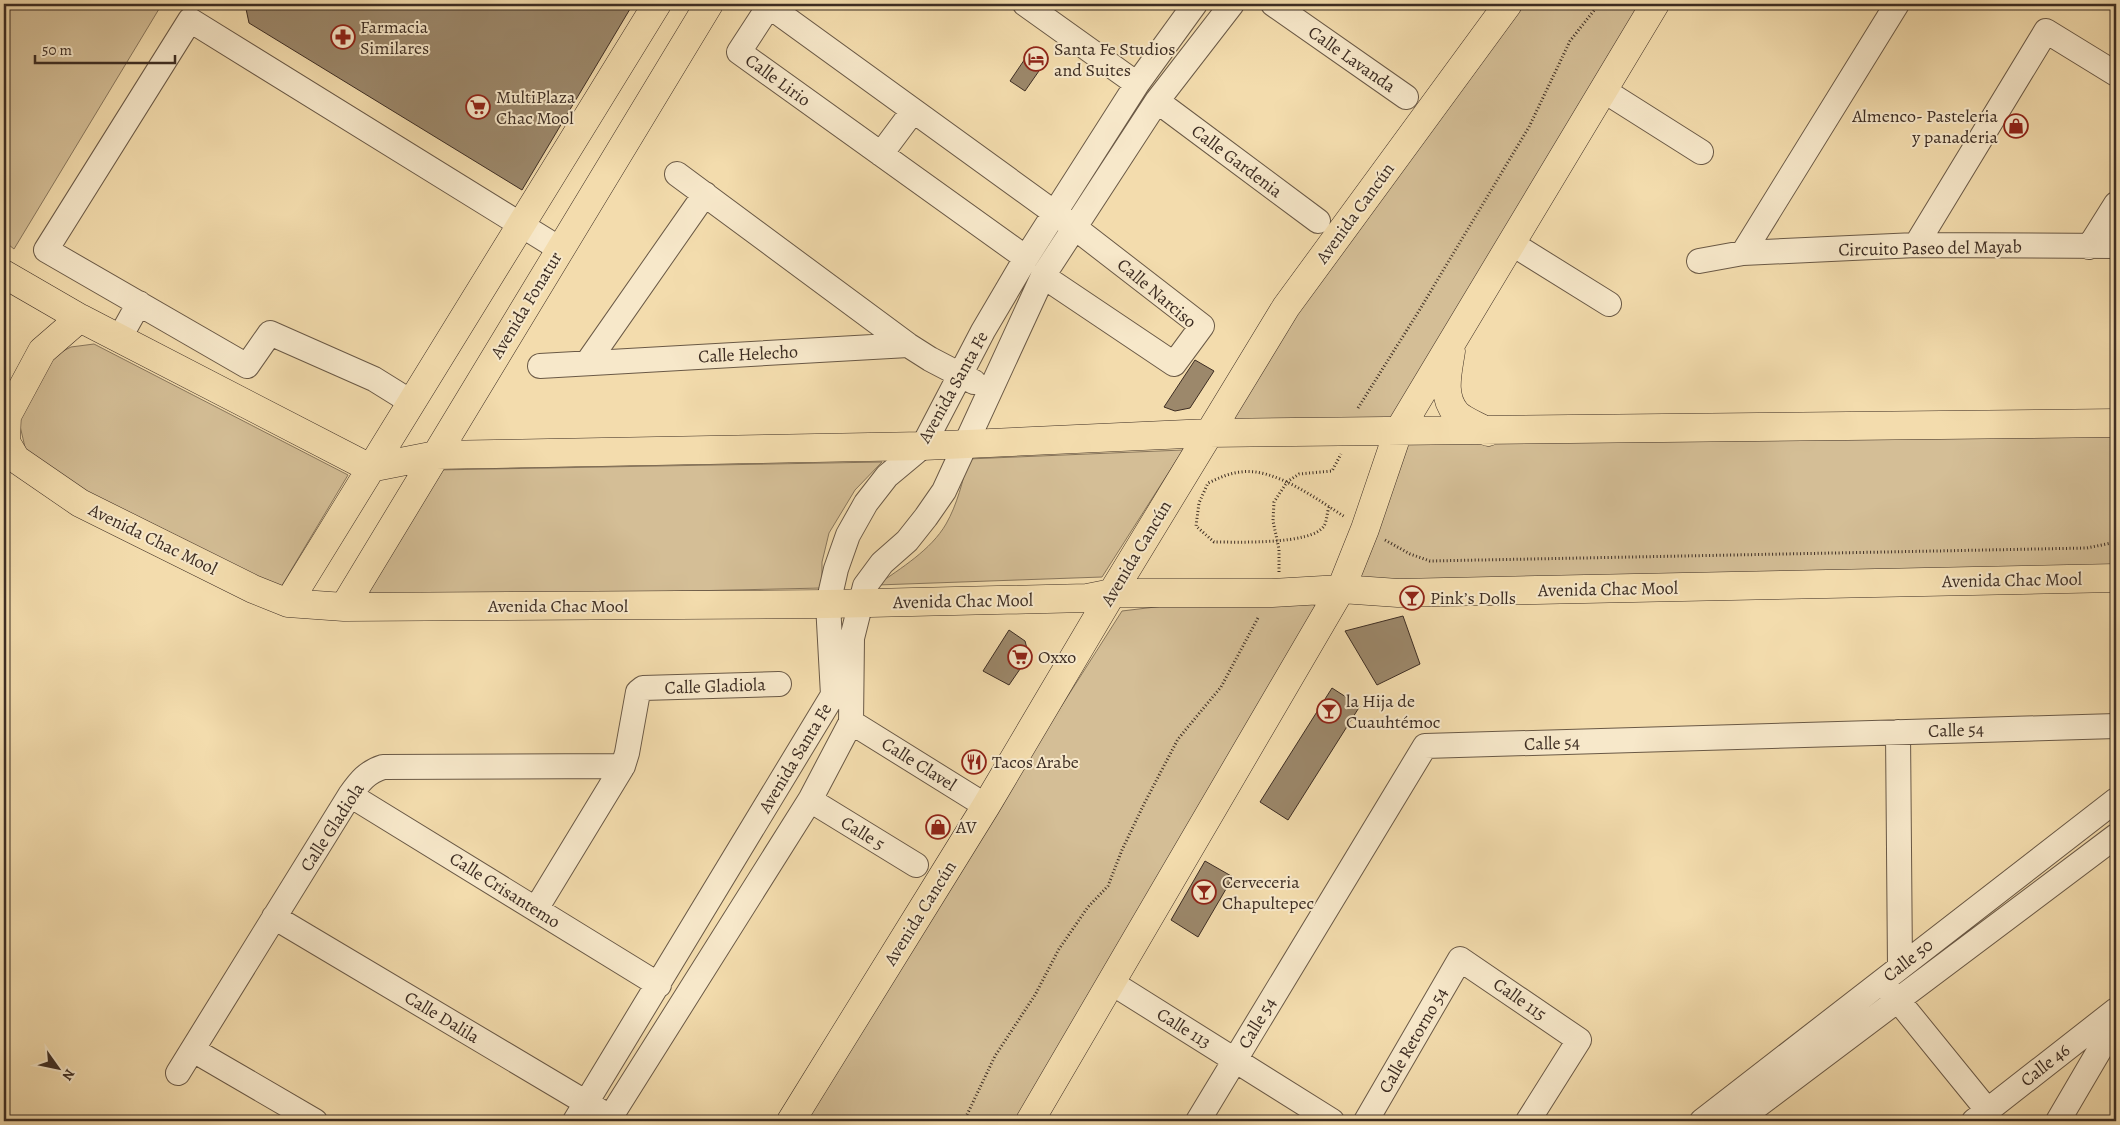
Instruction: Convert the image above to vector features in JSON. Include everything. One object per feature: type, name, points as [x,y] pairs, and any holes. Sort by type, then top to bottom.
[{"type":"main road","points":[[288,602],[657,4]]},
{"type":"main road","name":"Avenida Fonatur","points":[[344,607],[709,4]]},
{"type":"main road","name":"Avenida Cancún","points":[[791,1121],[986,806],[1100,601],[1209,433],[1286,307],[1508,4]]},
{"type":"main road","points":[[1030,1121],[1341,589],[1365,529],[1398,432],[1655,4]]},
{"type":"main road","points":[[4,274],[80,318],[370,468],[436,455],[923,446],[1209,433],[1488,432],[2116,423]]},
{"type":"main road","name":"Avenida Chac Mool","points":[[80,318],[42,351],[7,416],[6,442],[16,459],[80,504],[253,589],[288,602],[344,607],[1100,601],[1341,589],[1408,593],[2116,578]]},
{"type":"main road","points":[[1453,340],[1446,386],[1450,401],[1457,414],[1488,432]]},
{"type":"street","points":[[1025,4],[1137,84]]},
{"type":"street","name":"Avenida Santa Fe","points":[[581,1112],[834,695],[828,604],[836,569],[848,535],[866,503],[887,476],[923,446],[983,331],[1026,258],[1137,84],[1195,4]]},
{"type":"street","name":"Avenida Santa Fe","points":[[612,1120],[810,800],[851,722],[852,638],[864,586],[882,563],[907,541],[926,518],[944,491],[1043,276],[1156,101],[1232,4]]},
{"type":"street","name":"Calle Lavanda","points":[[1273,4],[1406,97]]},
{"type":"street","points":[[1743,253],[1897,4]]},
{"type":"street","name":"Calle Lirio","points":[[1026,258],[739,52],[770,6],[1074,227]]},
{"type":"street","points":[[411,402],[374,379],[270,333],[247,366],[46,250],[190,20],[560,249]]},
{"type":"street","points":[[1916,245],[2046,31],[2116,74]]},
{"type":"street","points":[[1603,90],[1701,152]]},
{"type":"street","name":"Calle Gardenia","points":[[1156,101],[1318,221]]},
{"type":"street","points":[[881,154],[913,111]]},
{"type":"street","points":[[677,174],[908,344],[961,376],[992,389]]},
{"type":"street","points":[[587,363],[705,194]]},
{"type":"street","points":[[2089,247],[2116,204]]},
{"type":"street","name":"Calle Narciso","points":[[1043,276],[1174,364],[1202,326],[1074,227]]},
{"type":"street","points":[[1511,243],[1608,304]]},
{"type":"street","name":"Circuito Paseo del Mayab","points":[[1699,262],[1743,253],[1916,245],[2116,246]]},
{"type":"street","points":[[120,339],[139,304]]},
{"type":"street","name":"Calle Helecho","points":[[540,366],[908,344]]},
{"type":"street","name":"Calle Gladiola","points":[[536,909],[622,766],[627,753],[636,698],[643,688],[778,684]]},
{"type":"street","name":"Calle Clavel","points":[[851,722],[986,806]]},
{"type":"street","name":"Calle 54","points":[[1198,1121],[1425,746],[2116,726]]},
{"type":"street","points":[[1898,732],[1891,974],[1898,1001],[1981,1116]]},
{"type":"street","name":"Calle Gladiola","points":[[178,1073],[350,795],[361,779],[371,771],[383,767],[622,766]]},
{"type":"street","name":"Calle Crisantemo","points":[[350,795],[659,985]]},
{"type":"street","name":"Calle 5","points":[[810,800],[916,865]]},
{"type":"street","name":"Calle 50","points":[[1702,1121],[2116,800]]},
{"type":"street","name":"Calle 50","points":[[1737,1121],[2116,836]]},
{"type":"street","name":"Calle Dalila","points":[[274,917],[581,1112],[612,1120]]},
{"type":"street","name":"Calle 115","points":[[1460,958],[1579,1040],[1528,1121]]},
{"type":"street","name":"Calle Retorno 54","points":[[1366,1121],[1460,958]]},
{"type":"street","name":"Calle 113","points":[[1112,983],[1332,1121]]},
{"type":"street","name":"Calle 46","points":[[1981,1116],[2116,1010]]},
{"type":"street","points":[[2058,1121],[2116,1022]]},
{"type":"street","points":[[193,1050],[315,1121]]},
{"type":"path","points":[[964,1121],[995,1056],[1035,995],[1059,949],[1088,907],[1108,886],[1122,850],[1178,739],[1221,687],[1272,593],[1280,576],[1273,521],[1274,502],[1288,482],[1298,474],[1332,471],[1338,463],[1358,407],[1418,314],[1529,127],[1570,41],[1599,4]]},
{"type":"path","points":[[1329,507],[1325,525],[1314,535],[1277,541],[1214,542],[1196,526],[1199,503],[1208,483],[1224,475],[1243,471],[1276,476],[1410,554],[1430,561],[2087,548],[2116,542]]},
{"type":"shaded area","points":[[4,4],[162,4],[14,249],[4,241]]},
{"type":"shaded area","points":[[1508,4],[1655,4],[1392,425],[1232,420],[1337,237]]},
{"type":"shaded area","points":[[94,344],[348,475],[281,587],[89,498],[27,456],[18,417],[49,358],[71,347]]},
{"type":"shaded area","points":[[2116,424],[2116,576],[1359,583],[1365,529],[1403,440]]},
{"type":"shaded area","points":[[1183,450],[1102,577],[877,585],[915,558],[940,533],[950,517],[962,484],[968,459]]},
{"type":"shaded area","points":[[882,462],[855,490],[829,533],[822,562],[822,588],[375,598],[366,588],[436,470]]},
{"type":"shaded area","points":[[1272,593],[1318,606],[1016,1121],[797,1121],[1122,611]]},
{"type":"building","name":"MultiPlaza Chac Mool","points":[[245,4],[633,4],[522,190],[249,23]]},
{"type":"building","points":[[1033,47],[1048,58],[1025,91],[1010,81]]},
{"type":"building","points":[[1195,360],[1214,371],[1190,408],[1175,411],[1164,407]]},
{"type":"building","points":[[1403,616],[1420,664],[1377,685],[1345,631]]},
{"type":"building","points":[[1009,630],[1025,641],[1029,656],[1009,685],[983,671]]},
{"type":"building","points":[[1332,688],[1360,706],[1288,820],[1260,802]]},
{"type":"building","points":[[1205,861],[1233,877],[1198,937],[1171,920]]},
{"type":"place","name":"Farmacia Similares","points":[[343,37]]},
{"type":"place","name":"Santa Fe Studios and Suites","points":[[1036,59]]},
{"type":"place","name":"MultiPlaza Chac Mool","points":[[478,107]]},
{"type":"place","name":"Almenco- Pasteleria y panaderia","points":[[2016,126]]},
{"type":"place","name":"Pink’s Dolls","points":[[1412,598]]},
{"type":"place","name":"Oxxo","points":[[1020,657]]},
{"type":"place","name":"la Hija de Cuauhtémoc","points":[[1329,711]]},
{"type":"place","name":"Tacos Arabe","points":[[974,762]]},
{"type":"place","name":"AV","points":[[938,827]]},
{"type":"place","name":"Cerveceria Chapultepec","points":[[1204,892]]}]
